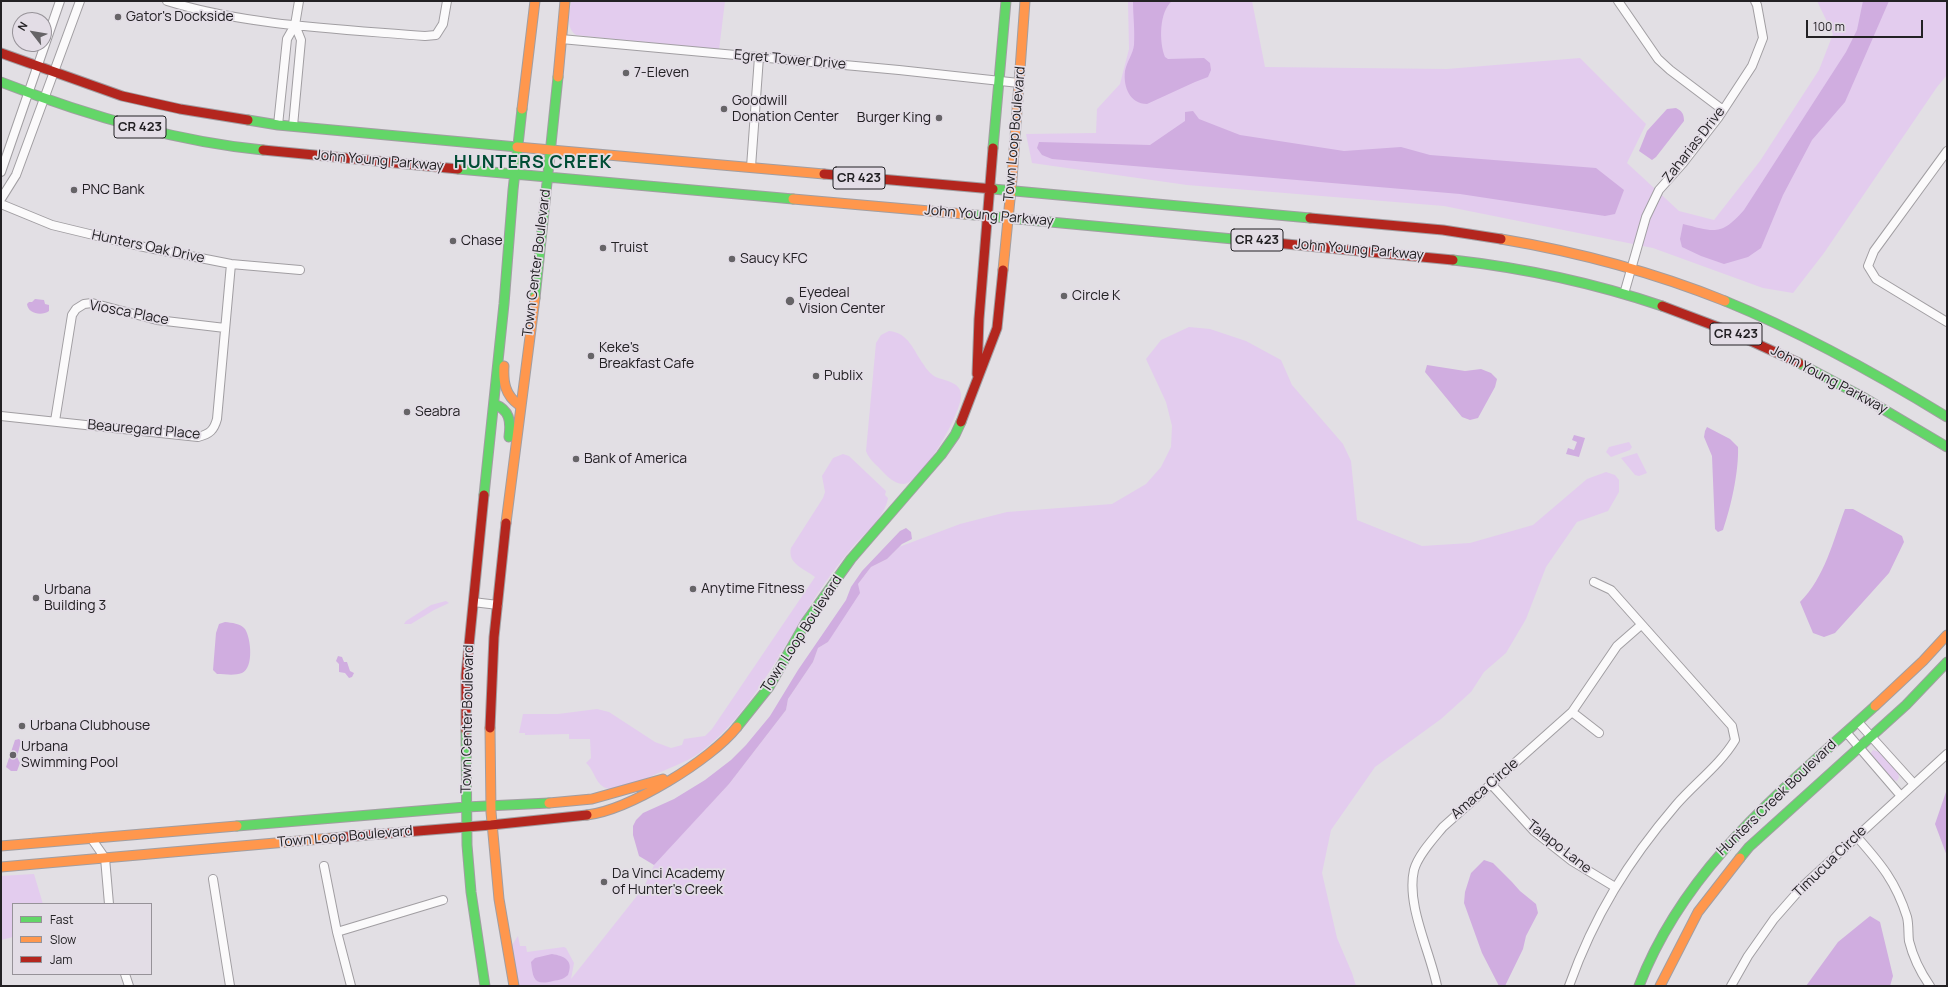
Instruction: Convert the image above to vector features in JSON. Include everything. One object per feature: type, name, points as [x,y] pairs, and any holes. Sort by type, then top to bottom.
[{"type":"main road","name":"Town Center Boulevard","points":[[485,986],[471,892],[466,826],[466,675],[504,304],[515,174],[535,1]]},
{"type":"main road","name":"Town Center Boulevard","points":[[514,986],[494,874],[490,806],[490,706],[507,511],[519,405],[536,287],[565,1]]},
{"type":"main road","name":"Town Loop Boulevard","points":[[977,382],[980,307],[1006,1]]},
{"type":"main road","name":"Town Loop Boulevard","points":[[1,867],[491,825],[595,814],[625,805],[679,775],[730,736],[769,687],[806,622],[851,559],[941,456],[961,421],[977,382],[997,328],[1008,218],[1025,1]]},
{"type":"main road","name":"John Young Parkway","points":[[1,53],[53,73],[122,96],[166,107],[208,115],[278,125],[1443,230],[1537,245],[1632,268],[1725,300],[1794,330],[1882,377],[1947,417]]},
{"type":"main road","name":"John Young Parkway","points":[[1,82],[45,99],[154,131],[236,147],[515,174],[1464,260],[1549,274],[1624,294],[1714,324],[1772,349],[1843,386],[1947,447]]},
{"type":"main road","name":"Town Center Boulevard","points":[[504,304],[509,322],[503,378],[506,391],[511,400],[519,405]]},
{"type":"main road","points":[[980,307],[984,318],[997,328]]},
{"type":"main road","name":"Town Center Boulevard","points":[[494,404],[503,407],[508,414],[510,427],[504,486],[507,511]]},
{"type":"main road","name":"Hunters Creek Boulevard","points":[[1639,986],[1655,947],[1680,904],[1718,855],[1846,732],[1925,661],[1947,635]]},
{"type":"main road","name":"Hunters Creek Boulevard","points":[[1660,986],[1698,912],[1749,848],[1906,705],[1947,662]]},
{"type":"main road","name":"Town Loop Boulevard","points":[[1,846],[466,807],[592,799],[679,775]]},
{"type":"street","points":[[1,172],[60,1]]},
{"type":"street","points":[[1,199],[16,175],[80,1]]},
{"type":"street","points":[[167,1],[226,15],[295,25],[425,36],[436,35],[443,24],[447,1]]},
{"type":"street","points":[[278,125],[287,39],[295,25],[299,1]]},
{"type":"street","points":[[1618,1],[1658,59],[1670,70],[1723,110]]},
{"type":"street","name":"Zaharias Drive","points":[[1624,294],[1646,217],[1659,190],[1683,163],[1723,110],[1752,66],[1763,38],[1755,1]]},
{"type":"street","points":[[293,126],[301,40],[295,25]]},
{"type":"street","name":"Egret Tower Drive","points":[[561,40],[759,57],[1019,83]]},
{"type":"street","points":[[751,168],[759,57]]},
{"type":"street","points":[[1947,151],[1874,251],[1868,266],[1876,279],[1947,322]]},
{"type":"street","name":"Hunters Oak Drive","points":[[1,204],[52,225],[89,235],[179,255],[231,264],[300,270]]},
{"type":"street","name":"Beauregard Place","points":[[1,416],[198,437],[207,435],[212,431],[216,419],[231,264]]},
{"type":"street","name":"Viosca Place","points":[[55,421],[71,319],[76,308],[84,304],[92,303],[157,320],[225,328]]},
{"type":"street","points":[[1569,986],[1583,948],[1615,887],[1648,837],[1689,790],[1728,752],[1735,740],[1732,726],[1611,590],[1594,582]]},
{"type":"street","points":[[473,602],[498,605]]},
{"type":"street","name":"Amaca Circle","points":[[1437,986],[1414,901],[1414,869],[1427,846],[1443,826],[1572,712],[1617,646],[1641,625]]},
{"type":"street","points":[[1572,712],[1599,733]]},
{"type":"street","points":[[1858,722],[1914,784]]},
{"type":"street","points":[[1846,732],[1858,748],[1901,796]]},
{"type":"street","name":"Timucua Circle","points":[[1732,986],[1748,956],[1774,919],[1803,886],[1947,754]]},
{"type":"street","name":"Talapo Lane","points":[[1491,784],[1534,830],[1572,861],[1615,887]]},
{"type":"street","points":[[1857,837],[1881,864],[1896,886],[1908,919],[1909,941],[1921,973],[1930,986]]},
{"type":"street","points":[[91,838],[104,858],[109,903]]},
{"type":"street","points":[[324,866],[337,932],[351,986]]},
{"type":"street","points":[[213,879],[230,986]]},
{"type":"street","points":[[337,932],[443,900]]},
{"type":"street","points":[[125,975],[128,986]]},
{"type":"shaded area","points":[[571,1],[725,1],[719,50],[576,35],[570,28],[569,24]]},
{"type":"shaded area","points":[[1128,1],[1252,1],[1265,67],[1447,69],[1580,58],[1646,124],[1627,163],[1679,211],[1714,220],[1760,161],[1819,70],[1833,34],[1817,1],[1947,1],[1947,75],[1937,87],[1824,253],[1793,293],[1763,288],[1653,248],[1444,206],[1187,185],[1032,163],[1026,134],[1096,133],[1097,109],[1120,84],[1129,49]]},
{"type":"shaded area","points":[[1133,1],[1172,1],[1165,12],[1161,28],[1165,57],[1168,59],[1204,58],[1210,63],[1211,70],[1208,77],[1147,104],[1136,101],[1132,98],[1125,83],[1125,71],[1134,45]]},
{"type":"shaded area","points":[[1863,1],[1889,1],[1845,102],[1812,140],[1783,195],[1761,248],[1748,257],[1724,264],[1701,256],[1682,247],[1680,239],[1683,224],[1703,229],[1717,230],[1729,224],[1744,210],[1846,52],[1857,30]]},
{"type":"shaded area","points":[[1676,108],[1680,110],[1684,116],[1684,121],[1652,160],[1639,151],[1647,131],[1667,109]]},
{"type":"shaded area","points":[[1193,111],[1199,119],[1240,135],[1344,151],[1401,147],[1430,155],[1596,168],[1624,190],[1615,214],[1605,216],[1460,194],[1052,159],[1042,155],[1037,148],[1039,142],[1150,145],[1185,121],[1185,112]]},
{"type":"shaded area","points":[[35,299],[44,300],[45,304],[49,305],[49,311],[39,314],[30,310],[27,304]]},
{"type":"shaded area","points":[[1189,327],[1210,329],[1246,341],[1281,360],[1292,385],[1343,444],[1351,461],[1357,520],[1422,546],[1470,543],[1533,525],[1587,479],[1606,472],[1615,475],[1619,480],[1619,492],[1608,511],[1577,522],[1546,567],[1526,619],[1506,653],[1484,672],[1471,692],[1441,719],[1375,767],[1331,830],[1322,873],[1337,938],[1356,986],[518,986],[512,945],[518,936],[520,946],[526,946],[527,952],[566,948],[574,963],[571,979],[644,887],[656,861],[729,784],[786,710],[788,699],[813,662],[818,648],[828,642],[858,584],[871,567],[887,559],[899,547],[960,524],[1007,512],[1112,504],[1146,484],[1161,467],[1171,447],[1172,426],[1166,402],[1146,359],[1161,340]]},
{"type":"shaded area","points":[[889,331],[896,332],[906,339],[930,373],[958,386],[961,394],[960,403],[949,430],[940,445],[921,472],[912,481],[904,484],[895,482],[888,476],[871,460],[866,451],[876,343],[881,335]]},
{"type":"shaded area","points":[[1427,365],[1465,371],[1481,369],[1491,373],[1497,379],[1495,387],[1478,418],[1470,420],[1462,417],[1425,372]]},
{"type":"shaded area","points":[[1707,427],[1730,439],[1738,447],[1736,478],[1732,500],[1723,530],[1718,532],[1715,529],[1712,456],[1704,437]]},
{"type":"shaded area","points":[[1574,435],[1585,438],[1579,457],[1566,454],[1568,448],[1574,450],[1577,442],[1572,440]]},
{"type":"shaded area","points":[[1629,442],[1632,447],[1630,450],[1611,457],[1606,452],[1609,447]]},
{"type":"shaded area","points":[[1637,453],[1647,473],[1639,476],[1635,475],[1621,458]]},
{"type":"shaded area","points":[[843,454],[849,456],[886,491],[885,495],[888,498],[883,512],[851,549],[828,579],[753,696],[737,717],[718,737],[698,754],[687,760],[630,786],[612,789],[606,788],[599,783],[586,763],[591,758],[590,739],[569,739],[569,734],[525,735],[525,733],[519,733],[523,714],[558,714],[597,709],[609,712],[655,742],[671,748],[682,745],[684,739],[705,736],[712,729],[815,577],[794,562],[790,554],[791,548],[823,498],[825,492],[822,476],[833,458]]},
{"type":"shaded area","points":[[1845,509],[1853,509],[1902,536],[1904,542],[1889,573],[1835,633],[1824,637],[1813,633],[1800,602],[1809,592],[1822,570]]},
{"type":"shaded area","points":[[906,528],[911,532],[912,539],[902,544],[887,559],[871,567],[858,584],[860,593],[828,642],[818,648],[813,662],[788,699],[786,710],[729,784],[654,865],[639,856],[633,835],[633,826],[636,820],[643,813],[674,799],[705,780],[731,760],[746,745],[770,716],[798,670],[846,600],[851,587],[862,571],[900,531]]},
{"type":"shaded area","points":[[446,601],[449,603],[411,624],[404,624],[406,621],[431,605]]},
{"type":"shaded area","points":[[225,622],[241,626],[245,629],[249,639],[250,659],[246,670],[239,674],[217,674],[213,670],[216,633],[219,624]]},
{"type":"shaded area","points":[[338,656],[342,657],[344,662],[347,662],[350,671],[354,673],[352,677],[349,678],[345,673],[339,672],[339,664],[336,661]]},
{"type":"shaded area","name":"Urbana Swimming Pool","points":[[19,739],[21,741],[17,757],[20,763],[17,771],[11,771],[6,767],[15,740]]},
{"type":"shaded area","points":[[1873,750],[1879,752],[1898,773],[1899,777],[1897,781],[1889,778],[1870,754]]},
{"type":"shaded area","points":[[1947,789],[1947,856],[1935,824]]},
{"type":"shaded area","points":[[1484,860],[1493,863],[1520,891],[1536,904],[1538,913],[1526,936],[1523,949],[1505,986],[1499,986],[1482,953],[1464,903],[1465,892],[1471,873]]},
{"type":"shaded area","points":[[34,874],[43,903],[12,903],[12,937],[1,940],[1,876]]},
{"type":"shaded area","points":[[1870,916],[1880,922],[1893,976],[1890,986],[1806,986],[1838,942]]},
{"type":"shaded area","points":[[552,954],[560,956],[569,962],[570,970],[568,975],[557,980],[542,983],[538,982],[534,977],[531,962],[535,958]]},
{"type":"traffic: fast","points":[[993,148],[1006,1]]},
{"type":"traffic: fast","points":[[535,298],[558,77]]},
{"type":"traffic: fast","points":[[1,82],[97,116],[130,125],[196,140],[263,150]]},
{"type":"traffic: fast","points":[[484,495],[522,109]]},
{"type":"traffic: fast","points":[[248,120],[278,125],[517,147]]},
{"type":"traffic: fast","points":[[458,169],[793,199]]},
{"type":"traffic: fast","points":[[993,189],[1310,218]]},
{"type":"traffic: fast","points":[[964,214],[1255,241]]},
{"type":"traffic: fast","points":[[1453,260],[1506,267],[1559,277],[1611,290],[1662,306]]},
{"type":"traffic: fast","points":[[1725,301],[1782,326],[1838,354],[1947,417]]},
{"type":"traffic: fast","points":[[1799,363],[1861,396],[1947,447]]},
{"type":"traffic: fast","points":[[494,404],[503,409],[508,417],[510,426],[509,437]]},
{"type":"traffic: fast","points":[[737,727],[769,687],[806,622],[851,559],[941,455],[955,435],[961,422]]},
{"type":"traffic: fast","points":[[1740,858],[1749,847],[1906,705],[1947,662]]},
{"type":"traffic: fast","points":[[1639,986],[1659,943],[1682,903],[1710,867],[1740,832],[1772,800],[1875,706]]},
{"type":"traffic: fast","points":[[466,731],[467,845],[471,892],[485,986]]},
{"type":"traffic: fast","points":[[237,826],[466,807],[549,803]]},
{"type":"traffic: slow","points":[[522,109],[535,1]]},
{"type":"traffic: slow","points":[[558,77],[565,1]]},
{"type":"traffic: slow","points":[[1003,270],[1012,179],[1025,1]]},
{"type":"traffic: slow","points":[[517,147],[824,174]]},
{"type":"traffic: slow","points":[[793,199],[964,214]]},
{"type":"traffic: slow","points":[[1501,239],[1558,250],[1615,264],[1670,281],[1725,301]]},
{"type":"traffic: slow","points":[[506,523],[535,298]]},
{"type":"traffic: slow","points":[[504,366],[506,388],[514,401],[519,405]]},
{"type":"traffic: slow","points":[[1875,706],[1923,661],[1947,635]]},
{"type":"traffic: slow","points":[[587,815],[624,804],[668,782],[708,754],[725,740],[737,727]]},
{"type":"traffic: slow","points":[[490,728],[491,812],[499,899],[514,986]]},
{"type":"traffic: slow","points":[[549,803],[592,799],[663,779]]},
{"type":"traffic: slow","points":[[1,846],[237,826]]},
{"type":"traffic: slow","points":[[1,867],[344,837]]},
{"type":"traffic: slow","points":[[1660,986],[1698,912],[1740,858]]},
{"type":"traffic: jam","points":[[1,53],[122,96],[180,109],[248,120]]},
{"type":"traffic: jam","points":[[977,374],[979,319],[993,148]]},
{"type":"traffic: jam","points":[[263,150],[458,169]]},
{"type":"traffic: jam","points":[[824,174],[993,189]]},
{"type":"traffic: jam","points":[[1310,218],[1443,230],[1501,239]]},
{"type":"traffic: jam","points":[[1255,241],[1453,260]]},
{"type":"traffic: jam","points":[[961,422],[997,328],[1003,270]]},
{"type":"traffic: jam","points":[[1662,306],[1731,332],[1799,363]]},
{"type":"traffic: jam","points":[[466,731],[466,675],[484,495]]},
{"type":"traffic: jam","points":[[490,728],[494,637],[506,523]]},
{"type":"traffic: jam","points":[[344,837],[491,825],[587,815]]},
{"type":"place","name":"Gator's Dockside","points":[[118,17]]},
{"type":"place","name":"7-Eleven","points":[[626,73]]},
{"type":"place","name":"Goodwill Donation Center","points":[[724,109]]},
{"type":"place","name":"Burger King","points":[[939,118]]},
{"type":"place","name":"PNC Bank","points":[[74,190]]},
{"type":"place","name":"Chase","points":[[453,241]]},
{"type":"place","name":"Truist","points":[[603,248]]},
{"type":"place","name":"Saucy KFC","points":[[732,259]]},
{"type":"place","name":"Circle K","points":[[1064,296]]},
{"type":"place","name":"Eyedeal Vision Center","points":[[790,301]]},
{"type":"place","name":"Keke's Breakfast Cafe","points":[[591,356]]},
{"type":"place","name":"Publix","points":[[816,376]]},
{"type":"place","name":"Seabra","points":[[407,412]]},
{"type":"place","name":"Bank of America","points":[[576,459]]},
{"type":"place","name":"Anytime Fitness","points":[[693,589]]},
{"type":"place","name":"Urbana Building 3","points":[[36,598]]},
{"type":"place","name":"Urbana Clubhouse","points":[[22,726]]},
{"type":"place","name":"Urbana Swimming Pool","points":[[13,755]]},
{"type":"place","name":"Da Vinci Academy of Hunter's Creek","points":[[604,882]]},
{"type":"district","name":"HUNTERS CREEK","points":[[533,163]]}]
